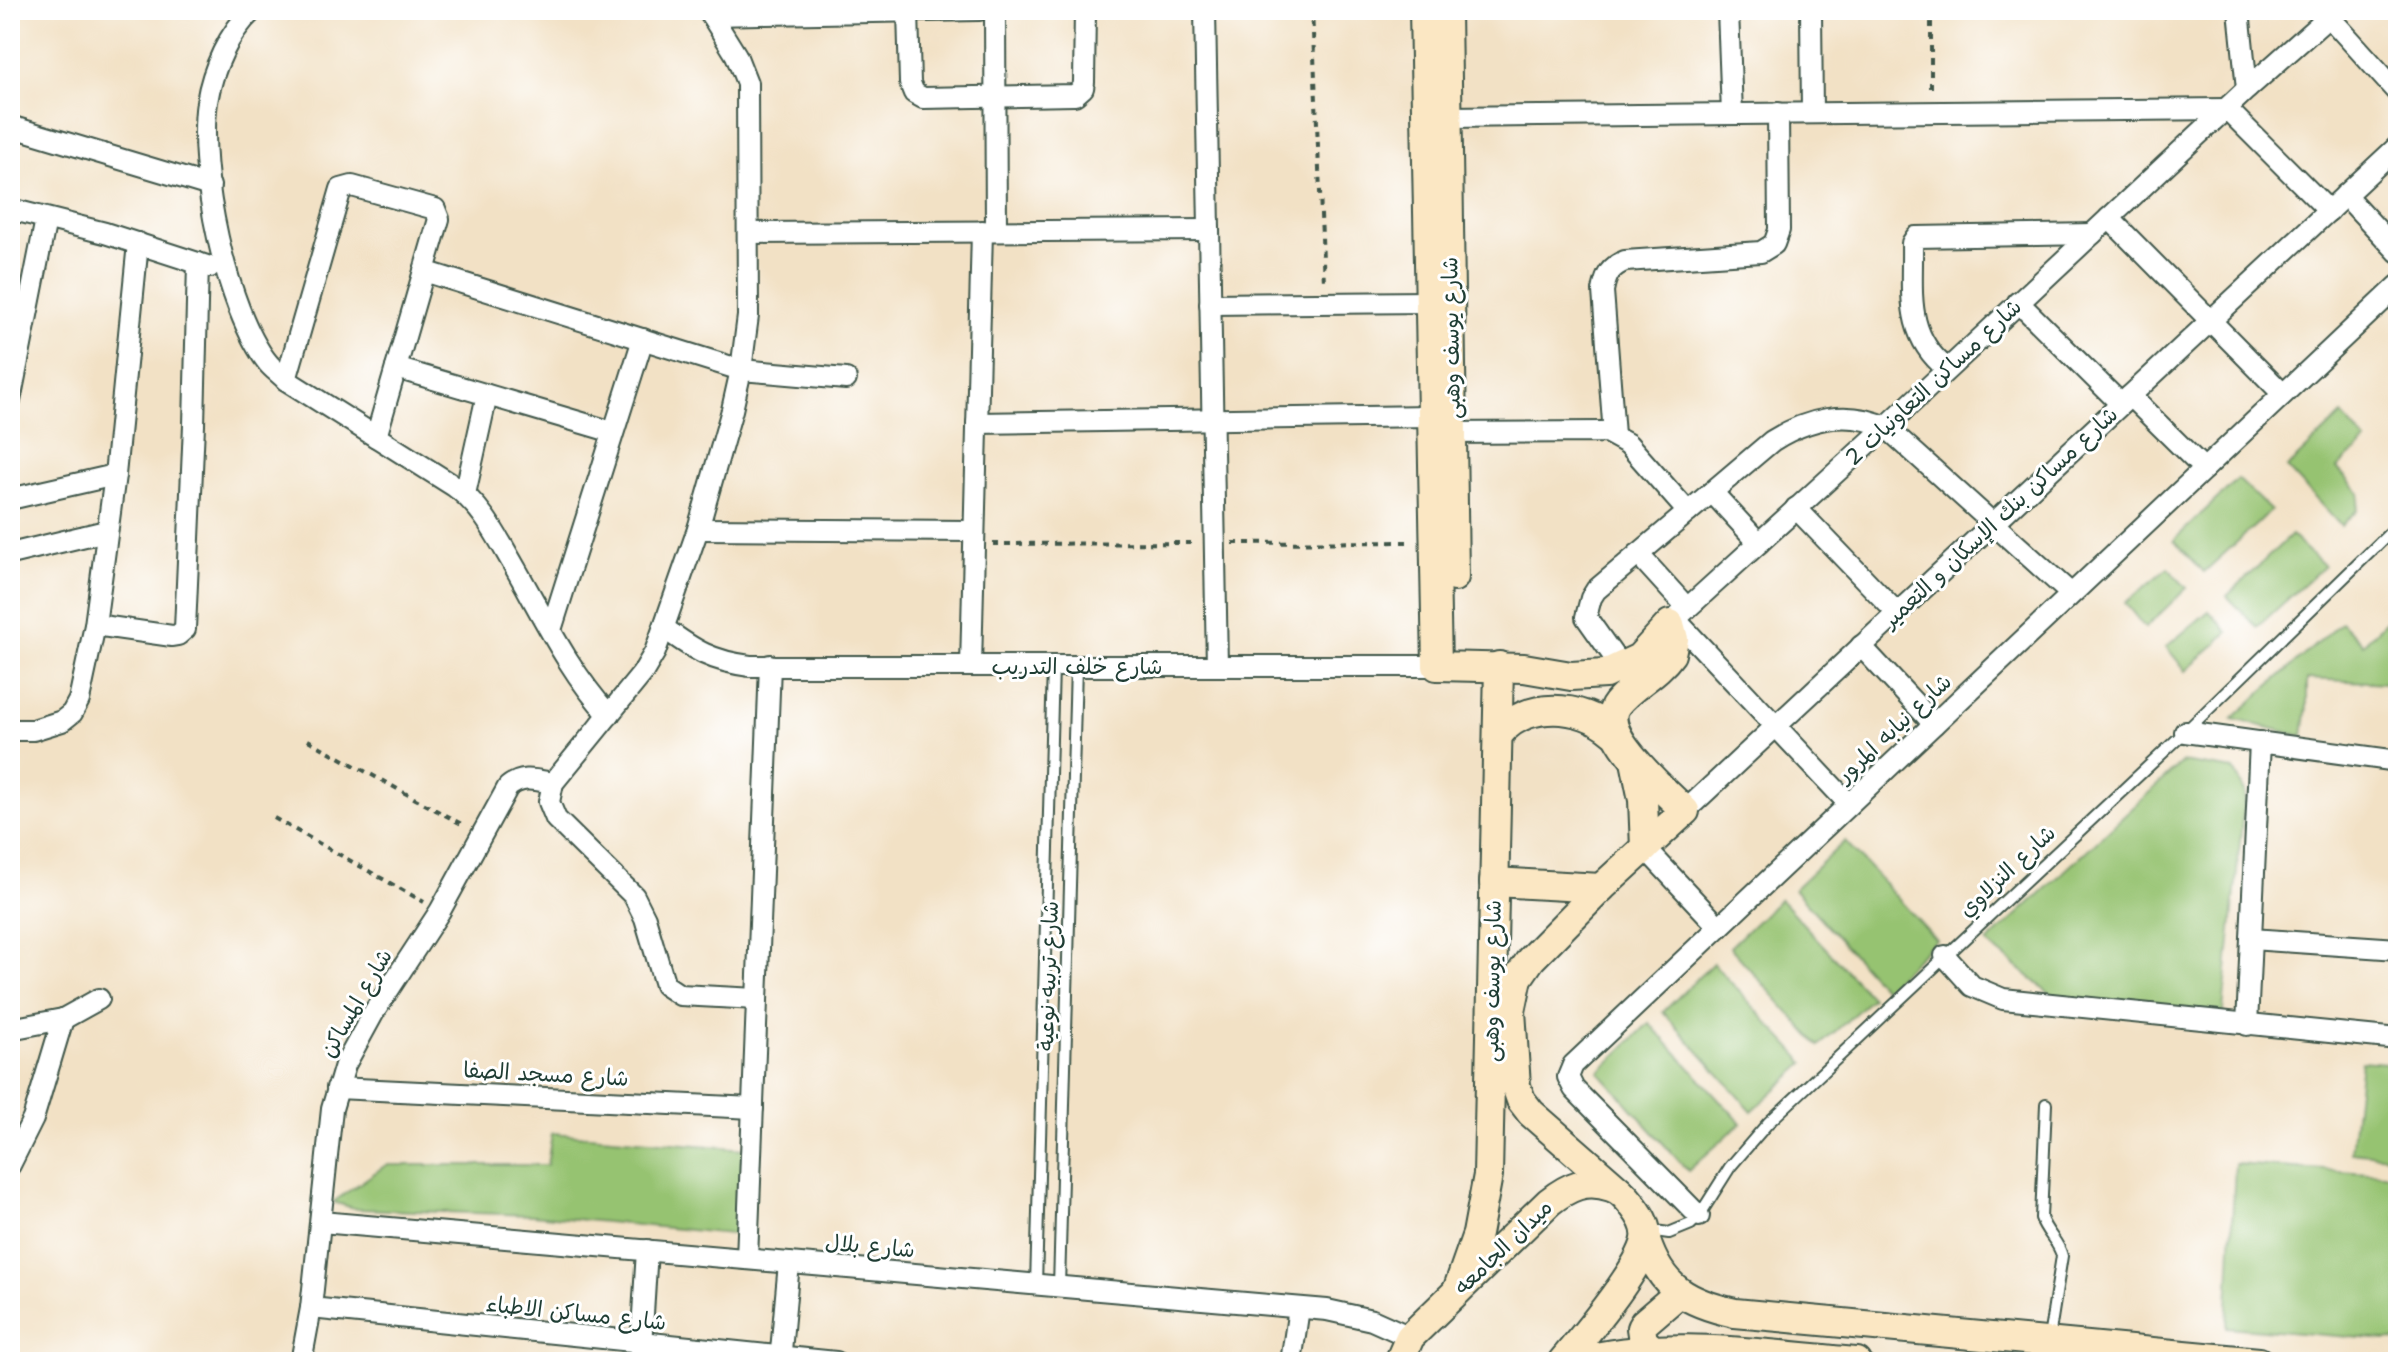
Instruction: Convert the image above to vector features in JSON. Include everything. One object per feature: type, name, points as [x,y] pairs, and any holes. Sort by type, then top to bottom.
[{"type":"street","points":[[710,12],[979,10]]},
{"type":"street","points":[[971,666],[977,423],[995,97],[995,10]]},
{"type":"street","points":[[908,11],[910,83],[914,93],[923,98],[1070,97],[1079,93],[1084,82],[1085,10]]},
{"type":"street","points":[[1205,10],[1217,666]]},
{"type":"street","name":"شارع يوسف وهبى","points":[[1424,10],[1429,302],[1438,428],[1447,666]]},
{"type":"street","name":"شارع يوسف وهبى","points":[[1438,428],[1449,117],[1446,10]]},
{"type":"street","points":[[1728,10],[1732,114]]},
{"type":"street","points":[[1811,10],[1812,113]]},
{"type":"street","points":[[2239,10],[2247,89]]},
{"type":"street","points":[[248,12],[215,71],[207,100],[204,147],[227,272],[247,324],[265,359],[286,380],[465,494],[491,525],[570,666],[609,715]]},
{"type":"street","points":[[710,12],[736,55],[747,83],[748,316],[741,370],[698,529],[664,628],[647,667],[553,783],[549,802],[556,819],[626,886],[640,907],[662,979],[669,990],[680,995],[757,999]]},
{"type":"street","points":[[2330,12],[2398,93]]},
{"type":"street","name":"شارع مساكن التعاونيات 2","points":[[1499,666],[1588,676],[1622,668],[1639,658],[1678,617],[2330,12]]},
{"type":"street","points":[[1449,117],[2227,109],[2329,211]]},
{"type":"street","points":[[1614,435],[1603,291],[1605,278],[1610,269],[1625,261],[1761,252],[1774,244],[1779,230],[1778,113]]},
{"type":"street","points":[[10,126],[210,186]]},
{"type":"street","name":"شارع مساكن بنك الإسكان و التعمير","points":[[1601,888],[2398,146]]},
{"type":"street","points":[[286,380],[339,193],[344,186],[435,209],[439,219],[376,437]]},
{"type":"street","points":[[2345,195],[2398,252]]},
{"type":"street","points":[[10,209],[138,243],[227,272]]},
{"type":"street","points":[[2109,218],[2282,393]]},
{"type":"street","points":[[10,401],[46,219]]},
{"type":"street","points":[[748,233],[1209,230]]},
{"type":"street","points":[[1946,368],[1927,350],[1916,327],[1912,243],[1916,237],[2092,234]]},
{"type":"street","points":[[10,730],[48,727],[62,721],[72,713],[79,700],[95,625],[115,475],[138,243]]},
{"type":"street","points":[[95,625],[172,636],[185,629],[198,263]]},
{"type":"street","points":[[424,271],[741,370],[846,379]]},
{"type":"street","name":"شارع نيابه المرور","points":[[1699,1216],[1574,1089],[1568,1077],[1573,1065],[2398,286]]},
{"type":"street","points":[[1210,304],[1429,302]]},
{"type":"street","points":[[2018,302],[2204,469]]},
{"type":"street","points":[[551,630],[643,339]]},
{"type":"street","points":[[396,368],[613,432]]},
{"type":"street","points":[[465,494],[487,395]]},
{"type":"street","points":[[1622,668],[1586,617],[1587,607],[1596,590],[1772,441],[1796,428],[1843,417],[1871,420],[1886,427],[2071,594]]},
{"type":"street","points":[[977,423],[1212,420],[1598,431],[1614,435],[1628,444],[1688,512]]},
{"type":"street","points":[[10,499],[115,475]]},
{"type":"street","points":[[1712,492],[1759,543]]},
{"type":"street","points":[[1796,508],[1897,613]]},
{"type":"street","points":[[698,529],[974,531]]},
{"type":"street","points":[[10,554],[106,531]]},
{"type":"street","points":[[1638,554],[1678,617],[1849,804]]},
{"type":"street","points":[[1613,731],[1612,715],[1616,705],[1671,654],[1678,617]]},
{"type":"street","name":"شارع خلف التدريب","points":[[664,628],[711,659],[750,666],[1499,666]]},
{"type":"street","points":[[1861,646],[1934,724]]},
{"type":"street","points":[[747,1259],[770,665]]},
{"type":"street","name":"شارع يوسف وهبى","points":[[1457,1291],[1469,1263],[1488,1175],[1499,666]]},
{"type":"street","points":[[1498,735],[1512,721],[1537,711],[1580,712],[1592,716],[1613,731],[1634,759],[1685,811]]},
{"type":"street","points":[[2185,732],[2398,761]]},
{"type":"street","points":[[2247,1025],[2260,742]]},
{"type":"street","points":[[1634,759],[1643,800],[1645,848],[1719,927]]},
{"type":"street","name":"شارع المساكن","points":[[301,1362],[311,1308],[332,1109],[345,1065],[374,1012],[440,911],[508,787],[526,778],[553,783]]},
{"type":"street","points":[[1494,882],[1601,888]]},
{"type":"street","name":"شارع يوسف وهبى","points":[[1521,1100],[1516,1086],[1511,1011],[1518,978],[1531,959],[1601,888]]},
{"type":"street","points":[[2251,939],[2398,949]]},
{"type":"street","points":[[1945,956],[1972,986],[2003,999],[2398,1039]]},
{"type":"street","points":[[10,1029],[63,1019],[99,999]]},
{"type":"street","points":[[10,1165],[33,1119],[63,1019]]},
{"type":"street","name":"شارع مسجد الصفا","points":[[337,1088],[753,1108]]},
{"type":"street","points":[[1490,1104],[1521,1100],[1531,1113],[1620,1191],[1637,1210],[1658,1270],[1679,1293],[1697,1302],[1735,1313],[2048,1353],[2259,1362]]},
{"type":"street","name":"ميدان الجامعه","points":[[1402,1354],[1457,1291],[1565,1189],[1594,1183],[1620,1191]]},
{"type":"street","name":"شارع بلال","points":[[321,1222],[1350,1314],[1393,1328],[1402,1354]]},
{"type":"street","points":[[1562,1362],[1622,1284],[1646,1235]]},
{"type":"street","points":[[640,1353],[647,1250]]},
{"type":"street","points":[[780,1360],[789,1263]]},
{"type":"street","points":[[1652,1349],[1641,1335],[1644,1323],[1679,1293]]},
{"type":"street","name":"شارع مساكن الاطباء","points":[[311,1308],[640,1353],[836,1362]]},
{"type":"street","points":[[1291,1362],[1299,1308]]},
{"type":"street","points":[[1575,1362],[1613,1353],[1652,1349],[1857,1362]]},
{"type":"lane","name":"شارع النزلاوي","points":[[1699,1216],[1713,1190],[1748,1144],[2185,732],[2398,525]]},
{"type":"lane","name":"شارع تربيه نوعية","points":[[1036,1285],[1053,666]]},
{"type":"lane","name":"شارع تربيه نوعية","points":[[1059,1287],[1076,666]]},
{"type":"lane","points":[[2046,1104],[2041,1218],[2045,1229],[2061,1249],[2062,1256],[2048,1353]]},
{"type":"lane","points":[[1646,1235],[1681,1230],[1699,1216]]},
{"type":"path","points":[[1312,10],[1325,303]]},
{"type":"path","points":[[1931,10],[1931,112]]},
{"type":"path","points":[[308,740],[481,835]]},
{"type":"path","points":[[274,818],[440,911]]},
{"type":"green space","points":[[2342,415],[2366,442],[2337,468],[2360,493],[2357,510],[2341,526],[2287,468]]},
{"type":"green space","points":[[2238,479],[2271,511],[2204,572],[2174,540]]},
{"type":"green space","points":[[2291,535],[2324,566],[2257,627],[2227,596]]},
{"type":"green space","points":[[2168,568],[2187,588],[2145,628],[2125,603]]},
{"type":"green space","points":[[2398,609],[2398,676],[2388,683],[2307,679],[2303,736],[2232,719],[2341,622],[2363,644]]},
{"type":"green space","points":[[2209,611],[2228,632],[2186,671],[2166,647]]},
{"type":"green space","points":[[2182,762],[2234,770],[2245,792],[2222,1020],[2058,1000],[1987,943]]},
{"type":"green space","points":[[1845,841],[1936,940],[1884,989],[1794,889]]},
{"type":"green space","points":[[1780,899],[1872,998],[1819,1046],[1730,947]]},
{"type":"green space","points":[[1713,963],[1805,1063],[1752,1111],[1663,1012]]},
{"type":"green space","points":[[1649,1023],[1741,1123],[1688,1171],[1599,1072]]},
{"type":"green space","points":[[2361,1061],[2398,1064],[2398,1157],[2351,1152]]},
{"type":"green space","points":[[552,1133],[745,1149],[741,1235],[533,1215],[357,1209],[333,1202],[386,1165],[547,1165]]},
{"type":"green space","points":[[2235,1164],[2398,1175],[2398,1341],[2227,1327]]}]
